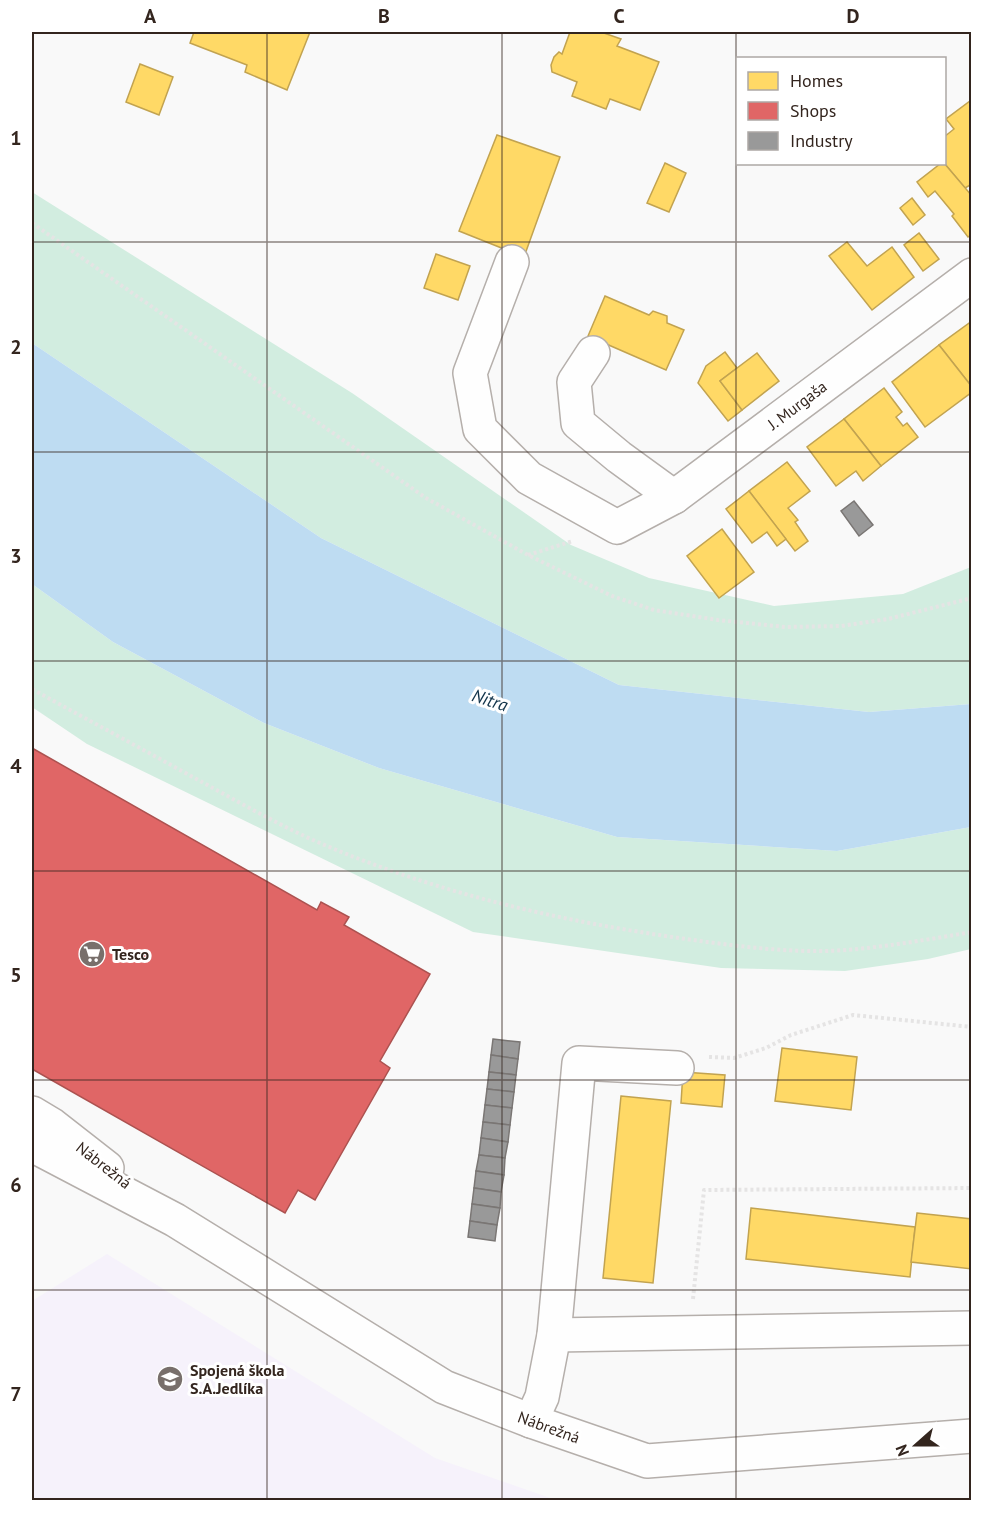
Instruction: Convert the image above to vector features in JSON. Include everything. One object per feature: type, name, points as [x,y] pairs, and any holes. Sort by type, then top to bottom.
[{"type":"street","name":"J. Murgaša","points":[[512,262],[470,373],[480,429],[529,477],[617,527],[674,496],[972,275]]},
{"type":"street","points":[[593,353],[574,382],[578,423],[674,496]]},
{"type":"street","points":[[531,1421],[542,1397],[554,1335],[579,1063],[677,1068]]},
{"type":"street","name":"Nábrežná","points":[[32,1113],[52,1125],[175,1220],[444,1387],[531,1421],[647,1461],[972,1436]]},
{"type":"street","name":"Nábrežná","points":[[40,1156],[175,1220]]},
{"type":"street","points":[[554,1335],[972,1328]]},
{"type":"path","points":[[32,223],[426,498],[528,555],[612,596],[654,610],[785,627],[842,627],[972,598]]},
{"type":"path","points":[[32,689],[238,802],[311,838],[371,864],[441,887],[561,918],[652,934],[793,951],[829,951],[909,943],[972,932]]},
{"type":"path","points":[[677,1068],[703,1057],[734,1058],[766,1048],[791,1035],[853,1015],[972,1027]]},
{"type":"path","points":[[692,1309],[704,1190],[972,1188]]},
{"type":"shaded area","name":"Spojená škola S.A.Jedlíka","points":[[107,1254],[435,1458],[556,1500],[32,1500],[32,1301]]},
{"type":"green space","points":[[32,192],[352,393],[571,545],[649,578],[774,606],[903,594],[971,567],[971,704],[869,712],[619,685],[321,538],[32,343]]},
{"type":"green space","points":[[32,584],[113,642],[264,723],[379,768],[617,837],[837,851],[971,827],[971,949],[928,959],[845,971],[721,968],[473,932],[87,744],[32,707]]},
{"type":"water","name":"Nitra","points":[[32,343],[321,538],[619,685],[869,712],[971,704],[971,827],[837,851],[617,837],[379,768],[264,723],[113,642],[32,584]]},
{"type":"building: Homes","points":[[194,32],[310,32],[287,90],[245,72],[247,65],[190,43]]},
{"type":"building: Homes","points":[[570,32],[601,32],[621,39],[617,46],[659,62],[640,110],[610,99],[606,109],[572,96],[577,82],[552,72],[551,65],[559,52],[562,54]]},
{"type":"building: Homes","points":[[140,64],[173,77],[159,115],[126,102]]},
{"type":"building: Homes","points":[[970,101],[972,184],[965,188],[946,165],[946,135],[954,129],[946,119]]},
{"type":"building: Homes","points":[[497,135],[560,157],[524,257],[459,231]]},
{"type":"building: Homes","points":[[665,163],[686,173],[669,212],[647,203]]},
{"type":"building: Homes","points":[[939,165],[946,165],[972,196],[972,234],[968,237],[952,216],[954,214],[935,191],[928,197],[917,182]]},
{"type":"building: Homes","points":[[912,198],[925,215],[913,225],[900,208]]},
{"type":"building: Homes","points":[[919,233],[939,259],[923,271],[904,245]]},
{"type":"building: Homes","points":[[847,242],[867,266],[892,247],[914,277],[872,310],[829,256]]},
{"type":"building: Homes","points":[[436,254],[470,266],[458,300],[424,288]]},
{"type":"building: Homes","points":[[605,296],[649,315],[653,311],[667,316],[667,323],[684,330],[666,370],[588,336]]},
{"type":"building: Homes","points":[[972,321],[972,387],[939,345]]},
{"type":"building: Homes","points":[[939,345],[972,387],[972,392],[925,427],[892,382]]},
{"type":"building: Homes","points":[[725,352],[737,368],[720,381],[742,410],[728,421],[698,383],[706,366]]},
{"type":"building: Homes","points":[[757,353],[779,381],[742,410],[720,381]]},
{"type":"building: Homes","points":[[884,388],[902,412],[896,417],[903,426],[907,423],[918,437],[881,466],[844,419]]},
{"type":"building: Homes","points":[[844,419],[881,466],[863,481],[856,471],[836,486],[807,447]]},
{"type":"building: Homes","points":[[787,462],[810,491],[788,508],[798,520],[795,522],[808,541],[795,551],[749,491]]},
{"type":"building: Homes","points":[[749,491],[786,539],[777,546],[767,532],[752,543],[726,509]]},
{"type":"building: Homes","points":[[722,529],[754,572],[719,598],[687,556]]},
{"type":"building: Homes","points":[[782,1048],[857,1057],[851,1110],[775,1101]]},
{"type":"building: Homes","points":[[683,1072],[725,1075],[722,1107],[681,1103]]},
{"type":"building: Homes","points":[[621,1096],[671,1101],[653,1283],[603,1278]]},
{"type":"building: Homes","points":[[751,1208],[915,1227],[910,1277],[746,1259]]},
{"type":"building: Homes","points":[[917,1213],[972,1219],[972,1269],[911,1262]]},
{"type":"building: Shops","points":[[32,748],[317,910],[321,902],[349,917],[344,925],[430,974],[380,1061],[390,1068],[315,1200],[298,1190],[285,1213],[32,1069]]},
{"type":"building: Industry","points":[[854,501],[873,525],[859,536],[841,511]]},
{"type":"building: Industry","points":[[493,1039],[520,1042],[518,1059],[491,1055]]},
{"type":"building: Industry","points":[[491,1055],[518,1059],[516,1075],[489,1072]]},
{"type":"building: Industry","points":[[489,1072],[516,1075],[514,1092],[487,1089]]},
{"type":"building: Industry","points":[[487,1089],[514,1092],[512,1108],[485,1105]]},
{"type":"building: Industry","points":[[485,1105],[512,1108],[510,1125],[483,1122]]},
{"type":"building: Industry","points":[[483,1122],[510,1125],[508,1142],[481,1138]]},
{"type":"building: Industry","points":[[481,1138],[508,1142],[505,1158],[479,1155]]},
{"type":"building: Industry","points":[[479,1155],[505,1158],[504,1175],[476,1171]]},
{"type":"building: Industry","points":[[476,1171],[504,1175],[501,1192],[474,1188]]},
{"type":"building: Industry","points":[[474,1188],[501,1192],[500,1208],[472,1204]]},
{"type":"building: Industry","points":[[472,1204],[500,1208],[497,1225],[470,1221]]},
{"type":"building: Industry","points":[[470,1221],[497,1225],[495,1241],[468,1237]]},
{"type":"place","name":"Tesco","points":[[92,954]]},
{"type":"place","name":"Spojená škola S.A.Jedlíka","points":[[170,1379]]}]
